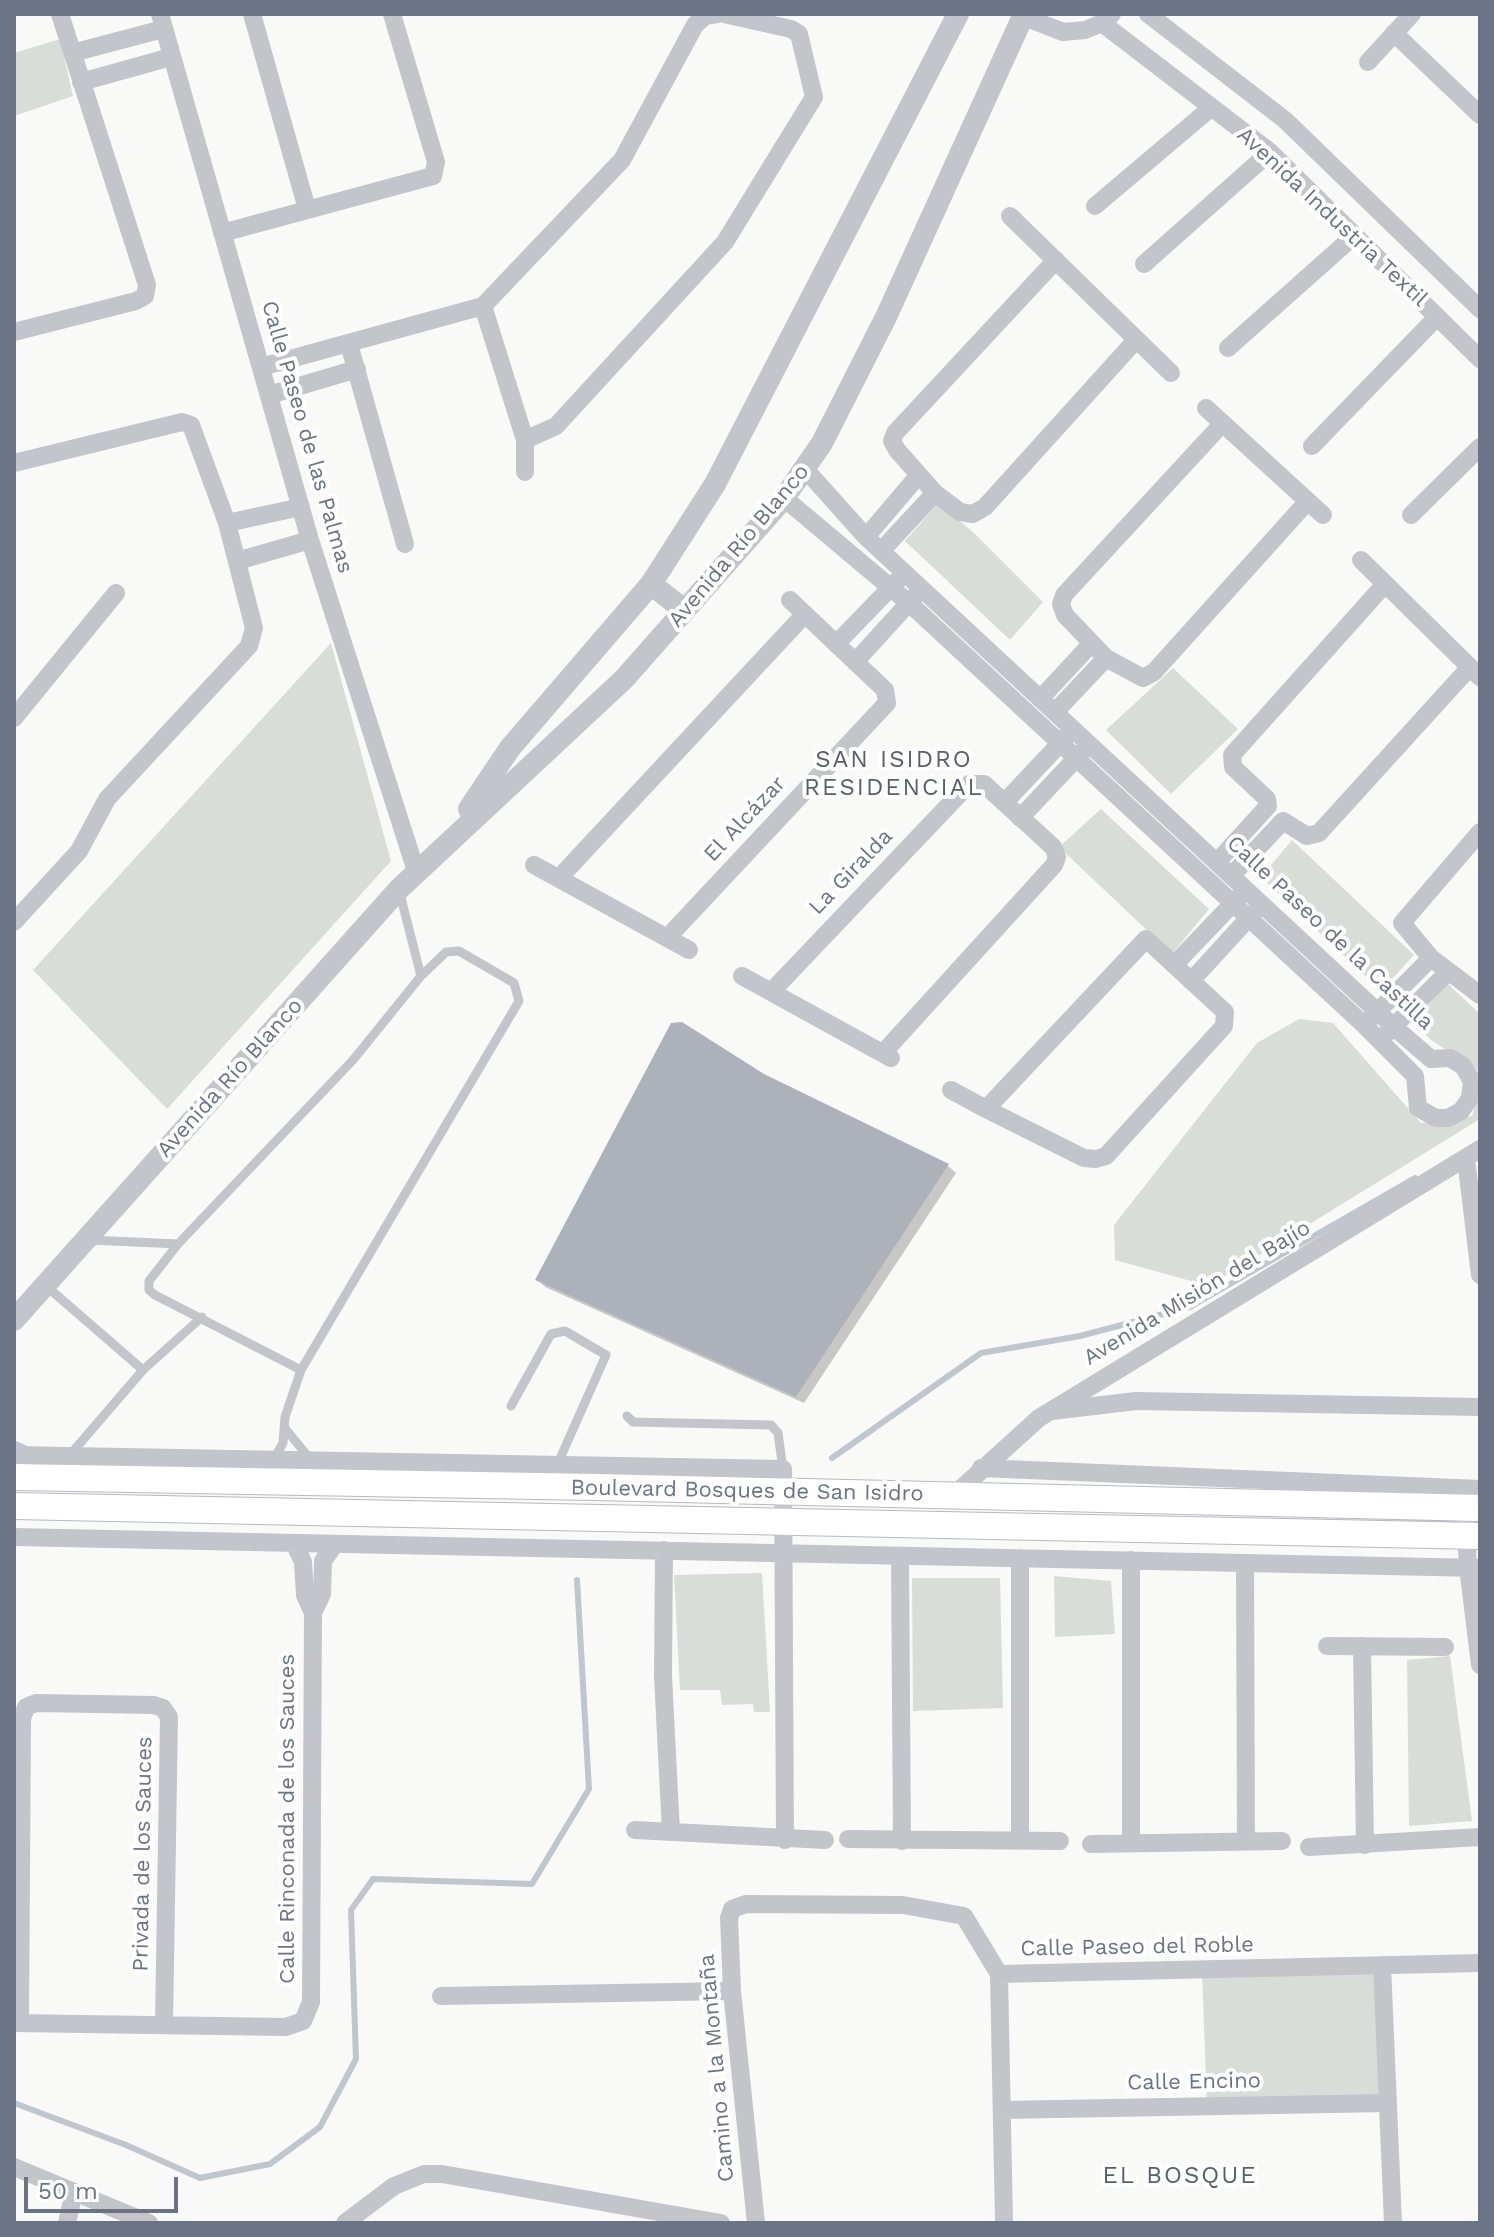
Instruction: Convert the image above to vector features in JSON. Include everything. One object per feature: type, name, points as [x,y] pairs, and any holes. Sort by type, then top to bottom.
[{"type":"main road","name":"Boulevard Bosques de San Isidro","points":[[16,1460],[783,1480],[953,1496],[1472,1498]]},
{"type":"main road","name":"Boulevard Bosques de San Isidro","points":[[14,1506],[1473,1536]]},
{"type":"street","points":[[16,325],[136,301],[145,296],[147,285],[60,14]]},
{"type":"street","points":[[252,14],[307,209]]},
{"type":"street","points":[[222,233],[433,176],[436,162],[392,14]]},
{"type":"street","points":[[261,367],[483,306],[622,160],[695,25],[705,16],[717,14]]},
{"type":"street","points":[[525,440],[556,426],[725,242],[814,97],[799,34],[791,29],[724,14]]},
{"type":"street","name":"Avenida Río Blanco","points":[[448,840],[510,748],[651,584],[715,484],[958,14]]},
{"type":"street","name":"Avenida Industria Textil","points":[[1148,14],[1285,120],[1480,309]]},
{"type":"street","points":[[1368,62],[1412,14]]},
{"type":"street","name":"Avenida Río Blanco","points":[[14,1320],[399,889],[624,679],[806,470],[886,317],[1021,15]]},
{"type":"street","name":"Avenida Industria Textil","points":[[1021,15],[1063,32],[1085,30],[1107,19],[1270,152],[1480,359]]},
{"type":"street","points":[[72,53],[162,22]]},
{"type":"street","name":"Calle Paseo de las Palmas","points":[[162,22],[310,540],[416,871]]},
{"type":"street","points":[[1394,33],[1480,115]]},
{"type":"street","points":[[81,82],[171,57]]},
{"type":"street","points":[[1095,206],[1212,107]]},
{"type":"street","points":[[1144,264],[1270,152]]},
{"type":"street","points":[[1010,216],[1171,373]]},
{"type":"street","points":[[1228,348],[1355,235]]},
{"type":"street","points":[[1056,260],[895,433],[892,441],[918,476],[960,512],[973,514],[985,507],[1136,340]]},
{"type":"street","points":[[483,306],[525,440],[525,472]]},
{"type":"street","points":[[1312,446],[1437,317]]},
{"type":"street","points":[[349,344],[405,544]]},
{"type":"street","points":[[269,395],[357,369]]},
{"type":"street","points":[[1206,408],[1323,515]]},
{"type":"street","points":[[14,463],[182,422],[191,425],[227,523],[253,639],[107,799],[79,851],[14,922]]},
{"type":"street","points":[[1222,424],[1064,595],[1061,604],[1065,615],[1106,658],[1143,678],[1154,672],[1307,502]]},
{"type":"street","points":[[1411,515],[1480,447]]},
{"type":"street","name":"Calle Paseo de la Castilla","points":[[784,498],[909,603],[1059,743],[1083,750],[1247,889],[1256,910],[1415,1076],[1418,1108],[1436,1118],[1461,1111],[1470,1098],[1472,1081],[1463,1066],[1450,1058],[1431,1059],[1379,1011],[1256,910],[1232,904],[1083,750],[1074,729],[866,537],[806,470]]},
{"type":"street","points":[[866,537],[918,476]]},
{"type":"street","points":[[881,551],[935,493]]},
{"type":"street","points":[[227,523],[301,507]]},
{"type":"street","points":[[237,561],[310,540]]},
{"type":"street","points":[[1232,875],[1283,821],[1307,836],[1319,833],[1475,672],[1361,560]]},
{"type":"street","points":[[836,644],[905,573]]},
{"type":"street","points":[[651,584],[684,610]]},
{"type":"street","points":[[1217,862],[1268,806],[1267,799],[1233,767],[1232,755],[1385,584]]},
{"type":"street","points":[[855,662],[921,589]]},
{"type":"street","points":[[14,718],[116,593]]},
{"type":"street","name":"El Alcázar","points":[[667,938],[887,703],[885,690],[790,600]]},
{"type":"street","points":[[559,878],[805,614]]},
{"type":"street","points":[[1040,699],[1091,644]]},
{"type":"street","points":[[1055,712],[1106,658]]},
{"type":"street","points":[[1004,803],[1074,729]]},
{"type":"street","points":[[1020,818],[1083,750]]},
{"type":"street","name":"La Giralda","points":[[742,976],[771,992],[888,1056],[1054,865],[1057,857],[1053,847],[984,784],[969,784],[771,992]]},
{"type":"street","points":[[1480,832],[1404,915],[1402,923],[1447,973],[1480,995]]},
{"type":"street","points":[[534,865],[689,950]]},
{"type":"street","points":[[1174,965],[1247,889]]},
{"type":"street","points":[[1191,981],[1256,910]]},
{"type":"street","points":[[951,1090],[986,1109],[1084,1158],[1106,1156],[1224,1026],[1225,1012],[1146,939],[986,1109]]},
{"type":"street","points":[[1363,1024],[1431,958]]},
{"type":"street","points":[[1379,1041],[1447,973]]},
{"type":"street","points":[[1473,1154],[1480,1275]]},
{"type":"street","name":"Avenida Misión del Bajío","points":[[953,1496],[981,1468],[1049,1411],[1473,1154]]},
{"type":"street","points":[[1049,1411],[1136,1401],[1480,1407]]},
{"type":"street","name":"Boulevard Bosques de San Isidro","points":[[16,1460],[69,1456],[558,1463],[597,1475]]},
{"type":"street","points":[[981,1468],[1472,1498],[1480,1665]]},
{"type":"street","points":[[586,1549],[597,1475]]},
{"type":"street","points":[[783,1480],[786,1553],[785,1840]]},
{"type":"street","points":[[14,1537],[1474,1568]]},
{"type":"street","name":"Calle Rinconada de los Sauces","points":[[17,2023],[286,2027],[303,2021],[311,2002],[313,1613],[305,1595],[303,1562],[294,1543]]},
{"type":"street","name":"Calle Rinconada de los Sauces","points":[[313,1613],[322,1594],[323,1561],[335,1544]]},
{"type":"street","points":[[664,1550],[663,1676],[671,1832]]},
{"type":"street","points":[[900,1556],[902,1841]]},
{"type":"street","points":[[1020,1558],[1020,1841]]},
{"type":"street","points":[[1131,1560],[1131,1841]]},
{"type":"street","points":[[1245,1563],[1246,1841]]},
{"type":"street","points":[[1327,1646],[1445,1647]]},
{"type":"street","points":[[1362,1646],[1365,1845]]},
{"type":"street","name":"Privada de los Sauces","points":[[17,2023],[22,1719],[26,1707],[36,1703],[154,1705],[163,1708],[169,1717],[164,2025]]},
{"type":"street","points":[[635,1830],[825,1840]]},
{"type":"street","points":[[1309,1847],[1480,1837]]},
{"type":"street","points":[[848,1839],[1060,1841]]},
{"type":"street","points":[[1091,1844],[1282,1841]]},
{"type":"street","name":"Camino a la Montaña","points":[[756,2223],[732,1991],[729,1918],[732,1909],[746,1904],[903,1905],[964,1916],[999,1974]]},
{"type":"street","name":"Calle Paseo del Roble","points":[[1004,2223],[999,1974],[1480,1963]]},
{"type":"street","points":[[1382,1965],[1393,2223]]},
{"type":"street","points":[[441,1996],[732,1991]]},
{"type":"street","name":"Calle Encino","points":[[1002,2110],[1387,2103]]},
{"type":"street","points":[[14,2167],[149,2223]]},
{"type":"street","points":[[345,2223],[394,2186],[424,2174],[442,2174],[721,2223]]},
{"type":"street","points":[[67,2223],[74,2192]]},
{"type":"lane","points":[[399,889],[421,976]]},
{"type":"lane","points":[[273,1461],[283,1443],[284,1427],[301,1370],[519,1001],[514,983],[459,951],[446,952],[421,976],[353,1060],[178,1244],[149,1281],[149,1290],[301,1370]]},
{"type":"lane","points":[[85,1240],[178,1244]]},
{"type":"lane","points":[[45,1285],[143,1370]]},
{"type":"lane","points":[[69,1456],[143,1370],[202,1317]]},
{"type":"lane","points":[[511,1406],[551,1334],[565,1331],[603,1351],[606,1361],[558,1463]]},
{"type":"lane","points":[[627,1416],[633,1422],[771,1425],[778,1433],[783,1480]]},
{"type":"lane","points":[[284,1427],[310,1459]]},
{"type":"shaded area","points":[[60,39],[73,96],[14,116],[14,53]]},
{"type":"shaded area","points":[[938,503],[974,533],[1043,602],[1010,640],[905,541]]},
{"type":"shaded area","points":[[331,643],[391,861],[167,1109],[33,970]]},
{"type":"shaded area","points":[[1173,668],[1238,729],[1171,794],[1106,730]]},
{"type":"shaded area","points":[[1101,809],[1209,909],[1172,954],[1059,847]]},
{"type":"shaded area","points":[[1292,840],[1414,955],[1381,991],[1261,877]]},
{"type":"shaded area","points":[[1448,984],[1480,1014],[1480,1072],[1431,1040],[1413,1021]]},
{"type":"shaded area","points":[[1299,1019],[1333,1023],[1421,1123],[1472,1116],[1480,1087],[1480,1119],[1209,1286],[1115,1260],[1114,1225],[1257,1043]]},
{"type":"shaded area","points":[[762,1573],[770,1712],[754,1712],[753,1704],[722,1705],[720,1690],[680,1690],[674,1575]]},
{"type":"shaded area","points":[[1054,1576],[1111,1581],[1115,1634],[1055,1637]]},
{"type":"shaded area","points":[[912,1578],[1000,1578],[1003,1708],[913,1711]]},
{"type":"shaded area","points":[[1450,1656],[1472,1821],[1409,1826],[1407,1660]]},
{"type":"shaded area","points":[[1374,1970],[1384,2103],[1207,2106],[1202,1972]]},
{"type":"building","points":[[682,1022],[764,1074],[949,1164],[796,1397],[535,1280],[671,1023]]},
{"type":"waterway","points":[[832,1458],[981,1353],[1080,1336],[1190,1307],[1415,1178]]},
{"type":"waterway","points":[[14,2103],[126,2145],[200,2178],[270,2164],[320,2127],[356,2059],[351,1910],[373,1879],[532,1884],[589,1789],[577,1580]]},
{"type":"district","name":"SAN ISIDRO RESIDENCIAL","points":[[894,774]]},
{"type":"district","name":"EL BOSQUE","points":[[1180,2176]]}]
